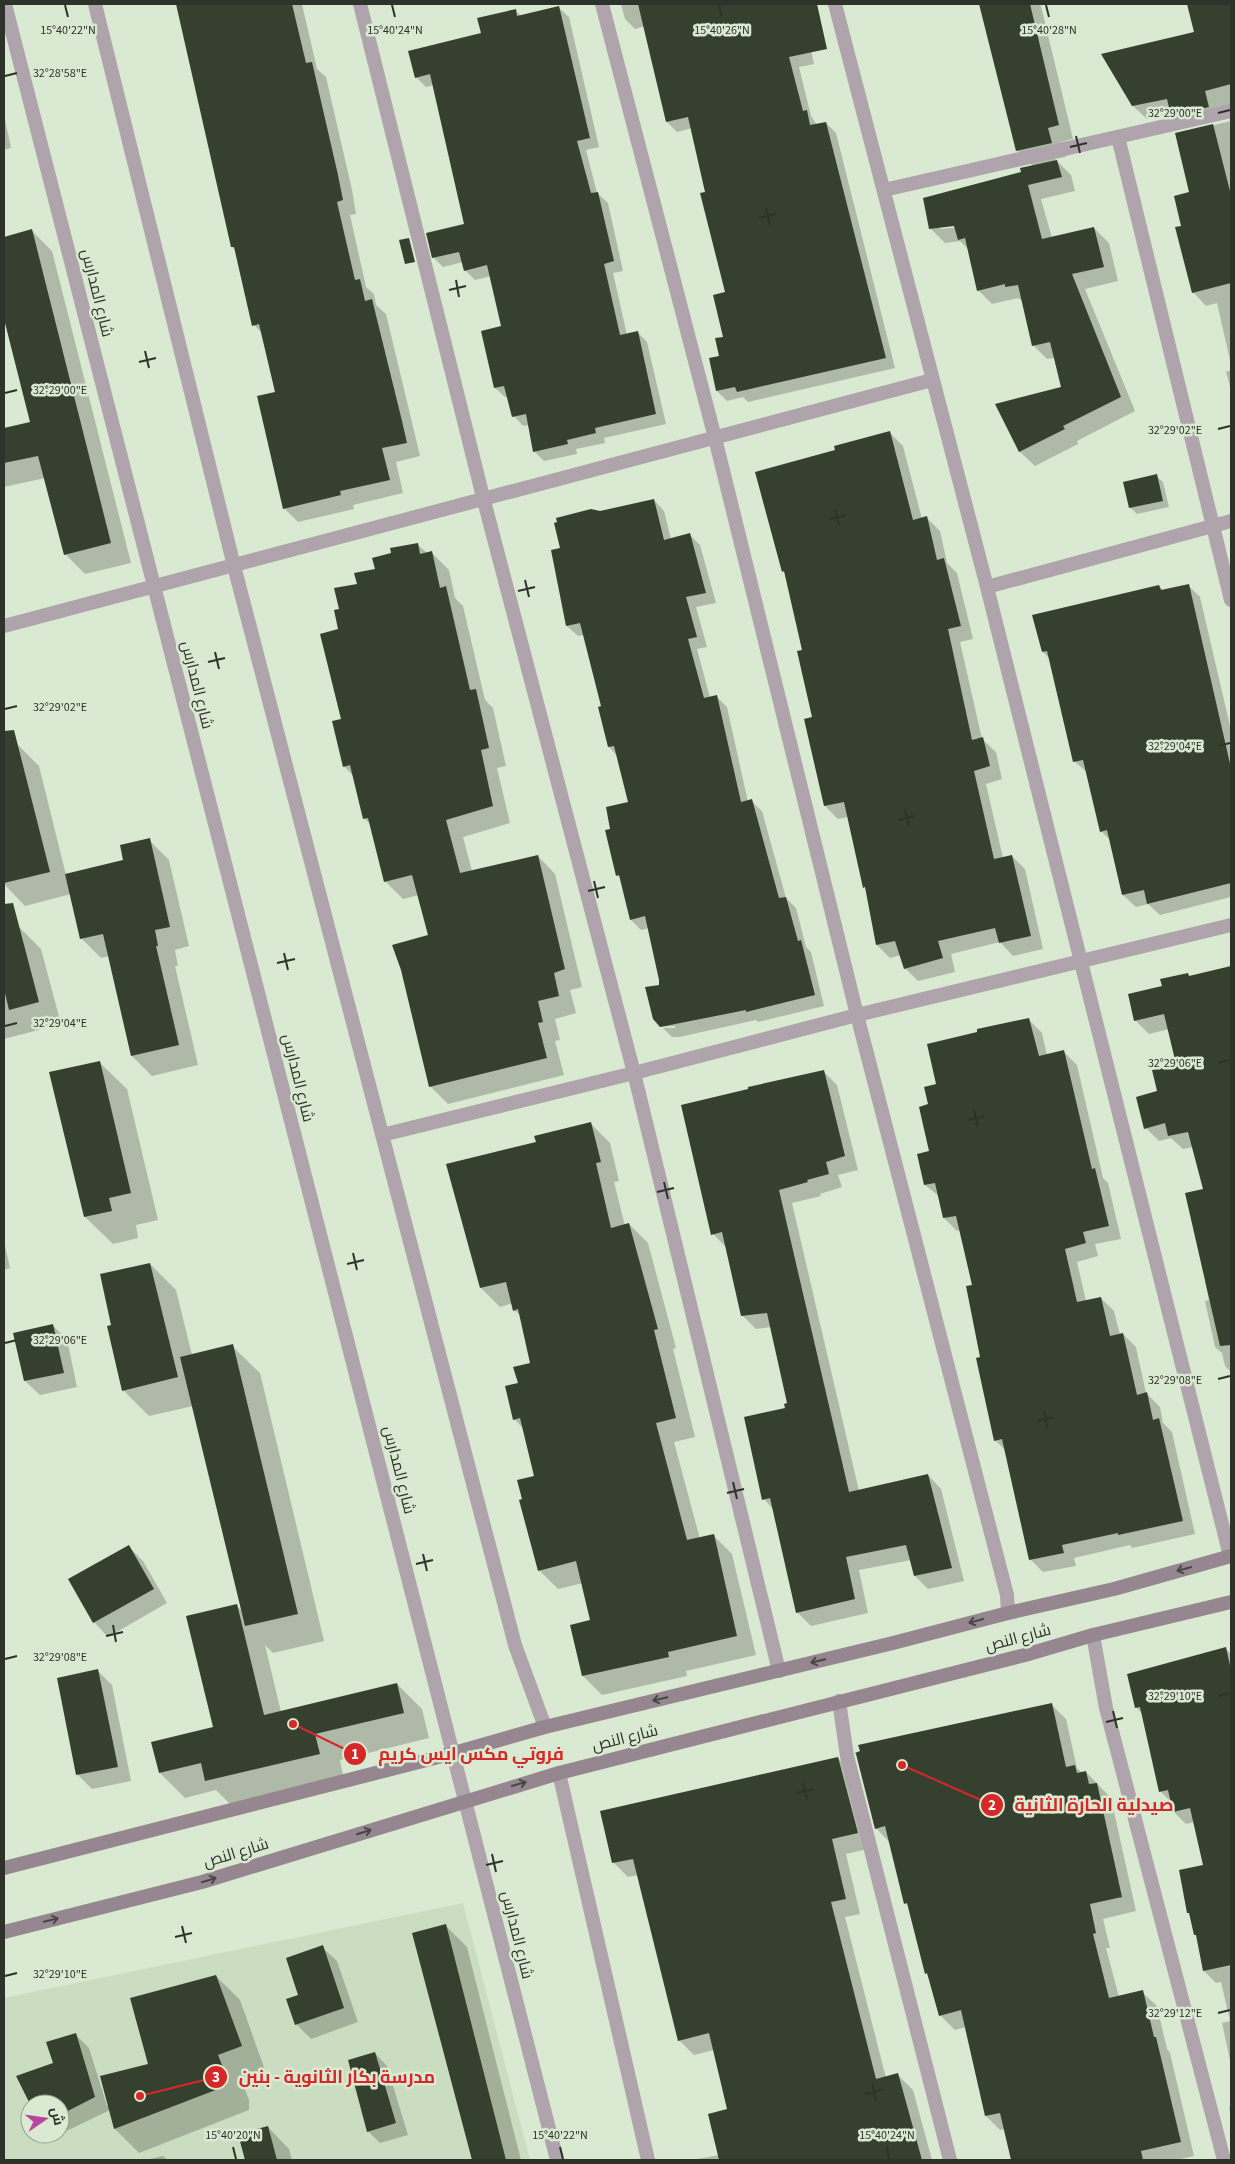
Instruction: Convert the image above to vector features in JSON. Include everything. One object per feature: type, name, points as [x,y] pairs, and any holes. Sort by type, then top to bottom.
[{"type":"main road","name":"شارع النص","points":[[4,1868],[454,1753],[545,1727],[1008,1612],[1114,1589],[1230,1556]]},
{"type":"main road","name":"شارع النص","points":[[4,1932],[202,1882],[465,1800],[559,1773],[1025,1655],[1092,1635],[1231,1602]]},
{"type":"street","name":"شارع المدارس","points":[[5,4],[557,2160]]},
{"type":"street","points":[[95,4],[234,566],[515,1645],[545,1727]]},
{"type":"street","points":[[360,4],[483,497],[634,1073],[779,1670]]},
{"type":"street","points":[[602,4],[715,438],[858,1015],[1002,1576],[1008,1612]]},
{"type":"street","points":[[835,4],[987,587],[1230,1556]]},
{"type":"street","points":[[884,190],[1231,111]]},
{"type":"street","points":[[1118,137],[1231,600]]},
{"type":"street","points":[[4,626],[234,566],[483,497],[932,380]]},
{"type":"street","points":[[987,587],[1231,522]]},
{"type":"street","points":[[382,1135],[858,1015],[1231,925]]},
{"type":"street","points":[[1092,1635],[1106,1708],[1224,2160]]},
{"type":"street","points":[[839,1701],[848,1756],[950,2160]]},
{"type":"street","points":[[559,1773],[648,2160]]},
{"type":"shaded area","points":[[463,1903],[530,2160],[4,2160],[4,1998]]},
{"type":"building","points":[[176,4],[292,4],[306,63],[312,62],[338,175],[343,200],[337,202],[355,280],[360,279],[365,301],[372,299],[407,443],[382,448],[390,480],[340,491],[341,495],[283,509],[257,396],[275,392],[259,324],[252,326],[234,247],[231,247]]},
{"type":"building","points":[[638,4],[817,4],[827,49],[789,57],[803,111],[807,110],[810,125],[826,122],[886,358],[737,392],[735,387],[716,391],[709,358],[719,356],[715,338],[723,337],[713,295],[725,292],[700,193],[705,192],[688,117],[666,122]]},
{"type":"building","points":[[979,4],[1030,4],[1059,125],[1048,128],[1052,143],[1016,151]]},
{"type":"building","points":[[1187,4],[1231,4],[1231,84],[1205,91],[1209,107],[1171,116],[1167,99],[1132,106],[1101,54],[1194,32]]},
{"type":"building","points":[[559,6],[590,138],[577,141],[591,193],[598,192],[614,261],[604,264],[620,335],[638,331],[656,414],[595,428],[596,433],[567,440],[568,444],[533,452],[526,414],[512,417],[504,386],[494,388],[481,331],[501,326],[487,265],[464,271],[459,252],[432,258],[426,233],[464,224],[430,74],[415,78],[408,51],[481,33],[477,18],[516,9],[517,16]]},
{"type":"building","points":[[1213,124],[1231,195],[1231,283],[1192,293],[1175,227],[1181,226],[1174,196],[1189,192],[1175,133]]},
{"type":"building","points":[[1057,160],[1062,177],[1028,185],[1042,239],[1094,227],[1104,267],[1072,274],[1121,397],[1063,426],[1065,429],[1019,452],[995,404],[1061,387],[1050,342],[1032,346],[1018,285],[1005,287],[1005,284],[977,291],[965,238],[958,240],[954,226],[929,229],[923,198],[1021,172],[1020,168]]},
{"type":"building","points":[[32,229],[111,543],[64,555],[38,456],[4,463],[4,428],[30,422],[4,319],[4,237]]},
{"type":"building","points":[[409,238],[415,262],[405,264],[399,240]]},
{"type":"building","points":[[890,431],[913,520],[927,516],[937,560],[944,558],[961,626],[948,629],[972,740],[983,737],[990,766],[974,771],[994,859],[1012,855],[1031,936],[999,943],[995,928],[938,941],[943,958],[904,969],[895,941],[876,945],[865,887],[863,888],[844,802],[824,806],[804,719],[812,717],[797,651],[802,650],[784,571],[782,572],[755,472],[835,450],[834,446]]},
{"type":"building","points":[[1157,474],[1163,501],[1129,508],[1123,482]]},
{"type":"building","points":[[654,499],[664,540],[690,533],[706,593],[686,597],[697,637],[688,639],[704,698],[717,695],[741,802],[752,799],[779,898],[786,897],[798,941],[801,940],[815,995],[746,1012],[746,1010],[660,1027],[653,1019],[645,987],[659,985],[659,980],[645,916],[630,920],[619,875],[616,876],[605,830],[610,829],[606,807],[628,802],[614,746],[608,747],[598,707],[601,706],[580,623],[566,626],[551,550],[560,548],[554,523],[557,522],[556,518],[591,509],[600,511]]},
{"type":"building","points":[[418,543],[420,554],[432,551],[440,588],[446,586],[470,690],[476,689],[489,748],[481,750],[493,806],[446,820],[460,873],[538,855],[565,969],[554,973],[559,996],[538,1001],[543,1022],[538,1023],[547,1058],[429,1087],[401,970],[392,945],[428,935],[412,875],[384,882],[368,818],[363,819],[350,765],[343,767],[332,721],[341,719],[320,634],[338,629],[334,610],[339,609],[334,588],[357,584],[354,573],[375,569],[372,558],[391,553],[390,548]]},
{"type":"building","points":[[1189,584],[1231,768],[1231,883],[1147,904],[1144,890],[1122,895],[1107,830],[1100,832],[1083,760],[1073,762],[1047,651],[1042,652],[1032,615],[1159,585],[1161,590]]},
{"type":"building","points":[[14,730],[50,872],[4,883],[4,731]]},
{"type":"building","points":[[150,838],[170,927],[155,930],[158,946],[156,946],[179,1045],[131,1056],[103,934],[80,939],[65,874],[123,860],[120,845]]},
{"type":"building","points":[[13,903],[39,1002],[9,1010],[4,989],[4,904]]},
{"type":"building","points":[[1231,966],[1231,1345],[1220,1346],[1185,1193],[1203,1189],[1188,1132],[1168,1136],[1165,1123],[1144,1129],[1136,1097],[1157,1091],[1152,1070],[1176,1064],[1164,1014],[1134,1021],[1128,994],[1162,986],[1160,979],[1188,973],[1189,976]]},
{"type":"building","points":[[1029,1018],[1039,1056],[1064,1050],[1092,1169],[1095,1168],[1109,1226],[1083,1232],[1086,1243],[1065,1249],[1077,1302],[1101,1297],[1110,1336],[1123,1333],[1137,1395],[1147,1392],[1153,1420],[1159,1418],[1183,1521],[1062,1545],[1064,1553],[1029,1560],[1002,1439],[994,1441],[976,1358],[980,1357],[966,1286],[972,1285],[956,1216],[943,1218],[935,1183],[924,1185],[917,1154],[929,1151],[919,1107],[928,1104],[924,1087],[936,1084],[927,1044],[977,1032],[977,1029]]},
{"type":"building","points":[[100,1061],[131,1193],[109,1198],[112,1211],[84,1217],[49,1072]]},
{"type":"building","points":[[824,1070],[845,1156],[826,1162],[829,1174],[779,1190],[849,1492],[928,1474],[952,1568],[914,1576],[906,1545],[846,1557],[855,1599],[796,1613],[770,1498],[762,1500],[744,1417],[785,1408],[784,1404],[787,1403],[767,1313],[741,1316],[722,1232],[711,1235],[681,1105],[748,1089],[748,1087]]},
{"type":"building","points":[[591,1122],[601,1162],[596,1163],[611,1228],[629,1223],[658,1329],[654,1330],[676,1418],[656,1423],[687,1540],[714,1534],[737,1636],[668,1652],[669,1657],[582,1676],[570,1625],[590,1620],[576,1561],[538,1571],[519,1500],[522,1499],[517,1480],[534,1476],[520,1418],[513,1420],[505,1386],[518,1383],[513,1367],[530,1363],[518,1309],[513,1311],[506,1282],[480,1288],[446,1164],[536,1142],[534,1136]]},
{"type":"building","points":[[150,1263],[178,1377],[122,1391],[107,1326],[111,1325],[100,1274]]},
{"type":"building","points":[[53,1324],[64,1373],[24,1381],[13,1333]]},
{"type":"building","points":[[233,1344],[298,1614],[245,1626],[180,1357]]},
{"type":"building","points":[[129,1545],[154,1589],[93,1623],[68,1579]]},
{"type":"building","points":[[237,1604],[264,1715],[397,1683],[404,1713],[315,1734],[320,1754],[205,1781],[201,1763],[159,1773],[151,1742],[213,1727],[186,1616]]},
{"type":"building","points":[[1226,1647],[1231,1670],[1231,1965],[1203,1971],[1196,1935],[1194,1935],[1189,1913],[1187,1913],[1179,1870],[1203,1865],[1190,1808],[1173,1812],[1168,1790],[1159,1792],[1140,1707],[1135,1708],[1127,1674]]},
{"type":"building","points":[[98,1669],[118,1767],[76,1775],[57,1678]]},
{"type":"building","points":[[1052,1703],[1066,1767],[1075,1765],[1077,1773],[1086,1771],[1089,1784],[1097,1783],[1122,1897],[1090,1904],[1096,1933],[1093,1934],[1109,1998],[1143,1990],[1181,2142],[1141,2151],[1143,2160],[1011,2160],[1000,2113],[985,2116],[961,2010],[939,2016],[927,1973],[925,1974],[907,1903],[904,1904],[885,1826],[875,1829],[855,1753],[860,1751],[858,1745]]},
{"type":"building","points":[[838,1757],[858,1833],[832,1839],[846,1899],[831,1902],[876,2079],[898,2073],[922,2160],[719,2160],[708,2114],[727,2109],[709,2033],[678,2041],[633,1859],[612,1863],[600,1811]]},
{"type":"building","points":[[446,1924],[506,2160],[472,2160],[412,1933]]},
{"type":"building","points":[[323,1945],[344,2008],[295,2025],[286,1999],[298,1995],[286,1958]]},
{"type":"building","points":[[216,1975],[242,2046],[218,2055],[226,2075],[226,2086],[114,2129],[100,2076],[148,2064],[130,1998]]},
{"type":"building","points":[[76,2033],[95,2097],[70,2110],[70,2094],[25,2094],[16,2076],[53,2063],[46,2042]]},
{"type":"building","points":[[375,2052],[396,2123],[367,2132],[348,2060]]},
{"type":"building","points":[[268,2126],[277,2160],[245,2160],[238,2134]]},
{"type":"place","name":"فروتي مكس ايس كريم","points":[[293,1724]]},
{"type":"place","name":"صيدلية الحارة الثانية","points":[[902,1765]]},
{"type":"place","name":"مدرسة بكار الثانوية - بنين","points":[[140,2096]]}]
